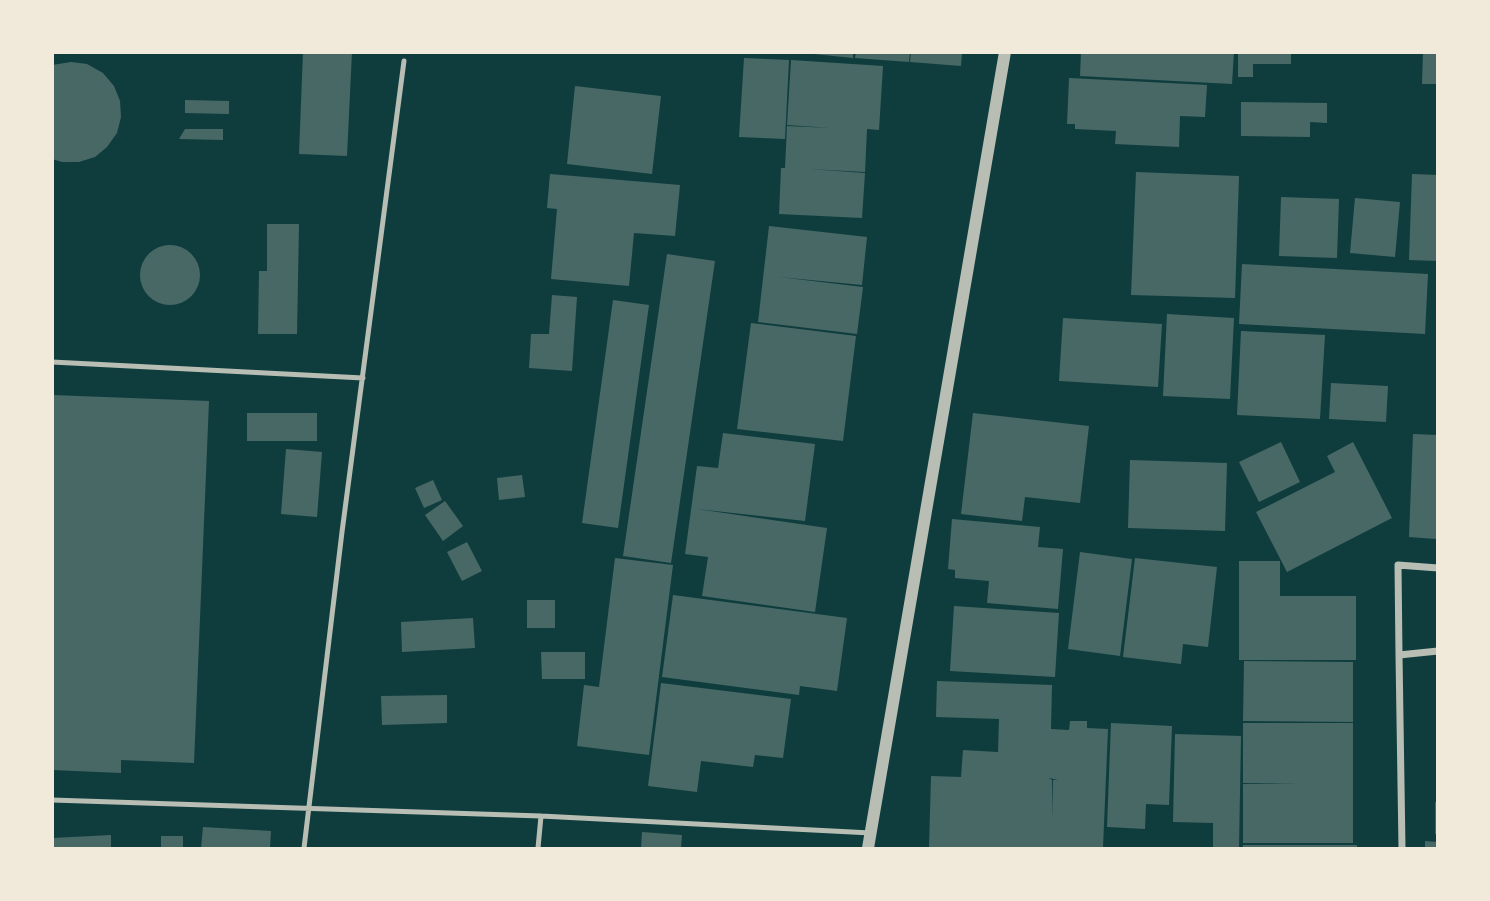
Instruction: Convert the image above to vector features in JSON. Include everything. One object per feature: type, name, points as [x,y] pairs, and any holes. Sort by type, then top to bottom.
[{"type":"street","points":[[868,849],[1005,52]]},
{"type":"street","points":[[1402,849],[1398,565],[1437,568]]},
{"type":"street","points":[[1399,655],[1437,651]]},
{"type":"lane","points":[[304,849],[340,546],[404,61]]},
{"type":"lane","points":[[52,362],[363,378]]},
{"type":"lane","points":[[52,800],[541,816],[871,833]]},
{"type":"lane","points":[[538,849],[541,816]]},
{"type":"building","points":[[303,52],[352,52],[347,156],[299,154]]},
{"type":"building","points":[[853,52],[853,58],[814,54]]},
{"type":"building","points":[[856,52],[910,52],[909,62],[855,58]]},
{"type":"building","points":[[911,52],[962,52],[961,66],[910,62]]},
{"type":"building","points":[[1081,52],[1234,52],[1232,84],[1080,76]]},
{"type":"building","points":[[1238,52],[1291,52],[1291,64],[1253,64],[1253,77],[1238,77]]},
{"type":"building","points":[[1423,52],[1438,52],[1438,84],[1422,84]]},
{"type":"building","points":[[744,58],[789,60],[785,139],[739,137]]},
{"type":"building","points":[[791,60],[883,66],[879,130],[867,129],[865,172],[809,169],[865,173],[862,218],[779,214],[781,168],[785,168],[787,126],[831,128],[787,125]]},
{"type":"building","points":[[71,62],[87,64],[103,73],[114,86],[120,101],[121,117],[117,133],[95,157],[79,162],[62,162],[52,159],[52,65]]},
{"type":"building","points":[[1069,78],[1207,85],[1205,117],[1180,116],[1179,147],[1115,144],[1116,131],[1075,129],[1075,124],[1067,124]]},
{"type":"building","points":[[575,86],[661,96],[652,174],[567,164]]},
{"type":"building","points":[[185,100],[229,101],[229,114],[185,113]]},
{"type":"building","points":[[1241,102],[1327,103],[1327,123],[1310,122],[1310,137],[1241,136]]},
{"type":"building","points":[[185,129],[223,129],[223,140],[179,139]]},
{"type":"building","points":[[1136,172],[1239,176],[1235,298],[1131,295]]},
{"type":"building","points":[[550,174],[680,185],[675,236],[634,233],[629,286],[551,279],[557,209],[547,208]]},
{"type":"building","points":[[1412,174],[1438,175],[1438,261],[1409,260]]},
{"type":"building","points":[[1281,197],[1339,199],[1337,258],[1279,256]]},
{"type":"building","points":[[1355,198],[1400,202],[1395,257],[1350,253]]},
{"type":"building","points":[[267,224],[299,224],[297,334],[258,334],[259,271],[267,271]]},
{"type":"building","points":[[769,226],[867,237],[862,285],[779,277],[863,287],[857,334],[758,322]]},
{"type":"building","points":[[170,245],[191,254],[200,275],[191,296],[170,305],[149,296],[140,275],[149,254]]},
{"type":"building","points":[[667,254],[715,261],[671,563],[623,556]]},
{"type":"building","points":[[1242,264],[1428,274],[1425,334],[1239,324]]},
{"type":"building","points":[[552,295],[577,297],[572,371],[529,368],[531,334],[549,334]]},
{"type":"building","points":[[613,300],[649,305],[618,528],[582,523]]},
{"type":"building","points":[[1167,314],[1234,318],[1230,399],[1163,396]]},
{"type":"building","points":[[1063,318],[1162,324],[1158,387],[1059,381]]},
{"type":"building","points":[[751,323],[856,336],[843,441],[737,429]]},
{"type":"building","points":[[1241,331],[1325,335],[1320,419],[1237,415]]},
{"type":"building","points":[[1331,383],[1388,386],[1386,422],[1329,419]]},
{"type":"building","points":[[52,395],[209,401],[194,763],[121,760],[121,773],[52,770]]},
{"type":"building","points":[[247,413],[317,413],[317,441],[247,441]]},
{"type":"building","points":[[973,413],[1089,426],[1080,503],[1025,497],[1022,521],[961,514]]},
{"type":"building","points":[[723,433],[815,444],[805,521],[697,509],[827,528],[815,612],[702,596],[708,557],[685,554],[697,466],[718,468]]},
{"type":"building","points":[[1413,434],[1438,435],[1436,539],[1409,537]]},
{"type":"building","points":[[1281,442],[1300,482],[1259,502],[1239,462]]},
{"type":"building","points":[[1353,442],[1392,518],[1287,572],[1256,512],[1335,472],[1327,456]]},
{"type":"building","points":[[286,449],[322,452],[317,517],[281,514]]},
{"type":"building","points":[[1130,460],[1227,463],[1225,531],[1128,528]]},
{"type":"building","points":[[522,475],[525,497],[499,500],[497,478]]},
{"type":"building","points":[[433,480],[442,500],[424,508],[415,488]]},
{"type":"building","points":[[445,501],[463,526],[443,541],[425,515]]},
{"type":"building","points":[[952,519],[1040,527],[1038,547],[1063,549],[1058,609],[987,603],[989,581],[955,578],[955,570],[948,569]]},
{"type":"building","points":[[467,542],[482,571],[462,581],[447,552]]},
{"type":"building","points":[[1080,552],[1132,559],[1120,656],[1068,649]]},
{"type":"building","points":[[615,558],[673,565],[649,755],[577,746],[584,685],[599,687]]},
{"type":"building","points":[[1135,558],[1217,567],[1208,647],[1183,644],[1181,664],[1123,657]]},
{"type":"building","points":[[1239,561],[1280,561],[1280,596],[1356,596],[1356,660],[1239,660]]},
{"type":"building","points":[[673,595],[847,618],[837,691],[800,686],[799,695],[662,677]]},
{"type":"building","points":[[527,600],[555,600],[555,628],[527,628]]},
{"type":"building","points":[[954,606],[1059,613],[1055,677],[950,671]]},
{"type":"building","points":[[473,618],[475,648],[402,652],[401,622]]},
{"type":"building","points":[[541,652],[585,652],[585,679],[542,679]]},
{"type":"building","points":[[1244,661],[1353,662],[1353,722],[1243,721]]},
{"type":"building","points":[[937,681],[1052,685],[1051,729],[1069,730],[1070,721],[1087,721],[1087,728],[1108,729],[1103,848],[929,848],[931,776],[961,777],[963,750],[998,752],[999,719],[936,717]]},
{"type":"building","points":[[661,683],[791,699],[783,758],[755,755],[753,767],[701,761],[697,792],[648,786]]},
{"type":"building","points":[[447,695],[447,723],[382,725],[381,696]]},
{"type":"building","points":[[1111,723],[1172,726],[1169,805],[1146,804],[1145,829],[1107,827]]},
{"type":"building","points":[[1243,723],[1353,723],[1353,843],[1243,843],[1243,784],[1298,784],[1243,783]]},
{"type":"building","points":[[1175,734],[1241,736],[1239,848],[1213,848],[1213,823],[1173,822]]},
{"type":"building","points":[[1435,802],[1438,802],[1438,834],[1435,834]]},
{"type":"building","points":[[203,827],[271,831],[270,848],[201,848]]},
{"type":"building","points":[[642,832],[682,835],[681,848],[641,848]]},
{"type":"building","points":[[111,835],[111,848],[52,848],[52,838]]},
{"type":"building","points":[[161,836],[183,836],[183,848],[161,848]]},
{"type":"building","points":[[1425,841],[1438,842],[1438,848],[1425,848]]},
{"type":"building","points":[[1243,845],[1357,845],[1357,848],[1243,848]]}]
